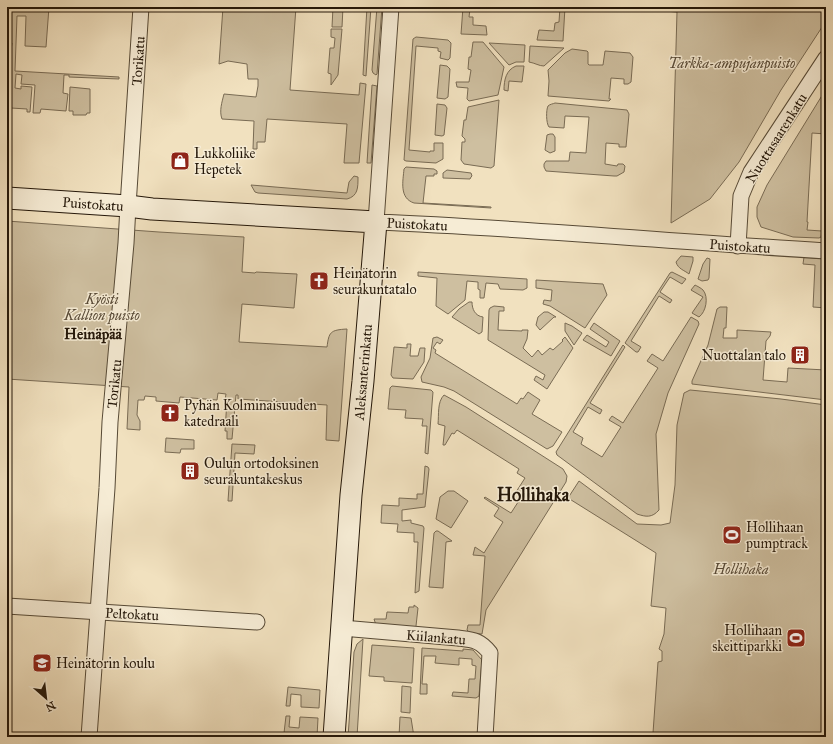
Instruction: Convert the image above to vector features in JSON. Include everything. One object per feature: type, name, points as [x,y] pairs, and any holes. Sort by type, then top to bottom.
[{"type":"main road","name":"Puistokatu","points":[[7,198],[376,222]]},
{"type":"main road","name":"Aleksanterinkatu","points":[[334,737],[351,495],[363,381],[376,222]]},
{"type":"street","name":"Torikatu","points":[[89,737],[99,612],[110,422],[126,243],[141,7]]},
{"type":"street","name":"Aleksanterinkatu","points":[[376,222],[391,7]]},
{"type":"street","name":"Nuottasaarenkatu","points":[[738,246],[741,196],[751,172],[826,58]]},
{"type":"street","name":"Puistokatu","points":[[376,222],[527,230],[826,251]]},
{"type":"street","name":"Peltokatu","points":[[7,606],[257,622]]},
{"type":"street","name":"Kiilankatu","points":[[342,628],[458,638],[474,640],[483,644],[490,653],[485,737]]},
{"type":"green space","points":[[10,7],[49,7],[46,47],[25,46],[26,16],[17,16],[15,71],[119,77],[119,79],[69,77],[69,75],[64,75],[63,93],[68,94],[66,111],[41,109],[40,113],[33,113],[35,85],[21,84],[22,75],[16,74],[15,88],[21,89],[21,86],[32,87],[30,112],[27,112],[27,109],[11,108],[10,104],[8,103],[10,86],[7,86],[7,68],[10,68],[10,51],[12,43],[9,43],[8,37]]},
{"type":"green space","points":[[223,7],[296,7],[290,90],[359,95],[360,83],[366,84],[359,163],[344,163],[347,124],[267,119],[265,142],[257,142],[257,149],[253,149],[254,121],[222,119],[221,110],[224,94],[256,97],[258,86],[258,79],[248,79],[247,64],[228,61],[219,64]]},
{"type":"green space","points":[[333,7],[343,7],[342,27],[332,27]]},
{"type":"green space","points":[[367,7],[371,7],[366,76],[363,75]]},
{"type":"green space","points":[[377,7],[382,7],[376,75],[372,70]]},
{"type":"green space","points":[[463,7],[474,7],[474,9],[470,9],[469,17],[473,17],[473,25],[486,26],[487,35],[461,34]]},
{"type":"green space","points":[[560,7],[565,7],[563,41],[537,40],[539,30],[554,31],[555,23],[559,22]]},
{"type":"green space","name":"Tarkka-ampujanpuisto","points":[[615,7],[826,7],[826,21],[781,90],[739,162],[710,199],[671,223],[677,12]]},
{"type":"green space","points":[[331,29],[342,29],[338,75],[331,85],[331,74],[328,73],[330,48],[334,48],[335,38],[331,37]]},
{"type":"green space","points":[[416,37],[448,40],[451,43],[450,58],[448,60],[440,58],[441,52],[438,51],[438,48],[416,46],[409,150],[430,152],[434,151],[434,143],[443,143],[443,159],[436,163],[404,160],[413,39]]},
{"type":"green space","points":[[473,42],[483,42],[504,67],[498,95],[469,101],[467,99],[468,88],[457,87],[456,82],[469,82],[471,70],[468,69],[469,57],[471,57]]},
{"type":"green space","points":[[489,43],[525,45],[524,62],[516,62],[509,65]]},
{"type":"green space","points":[[530,46],[564,48],[544,66],[540,66],[529,62]]},
{"type":"green space","points":[[572,49],[587,51],[589,65],[603,65],[605,51],[630,53],[633,57],[631,82],[624,84],[624,79],[611,78],[609,99],[611,99],[609,101],[548,96],[548,70],[565,53]]},
{"type":"green space","points":[[440,65],[447,66],[450,69],[448,97],[445,99],[437,98]]},
{"type":"green space","points":[[516,66],[524,66],[522,82],[509,81],[508,91],[504,90],[506,76],[510,70]]},
{"type":"green space","points":[[372,85],[377,86],[371,163],[367,163]]},
{"type":"green space","points":[[70,87],[90,89],[90,113],[87,113],[86,115],[73,115],[73,111],[69,111]]},
{"type":"green space","points":[[826,89],[826,98],[822,104],[826,107],[826,134],[812,133],[807,222],[807,230],[822,231],[821,237],[793,237],[761,227],[757,217],[757,207],[767,185]]},
{"type":"green space","points":[[499,100],[494,166],[491,168],[464,164],[461,160],[462,142],[465,142],[465,139],[462,136],[464,120],[466,120],[468,107]]},
{"type":"green space","points":[[555,103],[627,110],[629,114],[626,147],[619,147],[619,144],[606,143],[605,164],[617,166],[618,164],[623,164],[625,166],[624,172],[614,176],[546,171],[544,164],[546,161],[569,161],[570,152],[586,153],[589,117],[565,116],[564,128],[549,127],[547,120],[547,108],[549,105]]},
{"type":"green space","points":[[437,104],[445,105],[447,108],[444,135],[442,136],[435,135]]},
{"type":"green space","points":[[553,134],[555,137],[555,151],[550,153],[545,150],[547,135]]},
{"type":"green space","points":[[406,167],[434,169],[437,171],[437,174],[434,174],[434,176],[426,176],[423,203],[491,208],[414,203],[409,201],[403,189],[404,169]]},
{"type":"green space","points":[[447,170],[471,173],[472,176],[470,179],[443,178],[443,173]]},
{"type":"green space","points":[[354,176],[358,177],[357,191],[351,198],[347,199],[258,193],[255,192],[251,185],[347,193],[349,182]]},
{"type":"green space","name":"Kyösti Kallion puisto","points":[[7,221],[244,237],[242,272],[297,274],[294,308],[242,304],[239,342],[327,347],[331,333],[337,330],[347,329],[339,441],[326,440],[327,405],[238,399],[238,395],[236,395],[232,439],[227,439],[227,431],[225,431],[226,394],[218,393],[217,400],[180,397],[179,403],[156,401],[156,397],[145,396],[144,400],[138,400],[137,415],[140,421],[140,430],[127,429],[129,387],[7,379]]},
{"type":"green space","points":[[681,256],[693,257],[689,274],[680,268],[676,262]]},
{"type":"green space","points":[[804,257],[826,259],[826,308],[813,307],[815,265],[803,264]]},
{"type":"green space","points":[[707,258],[710,259],[709,278],[708,280],[702,281],[698,279],[703,264]]},
{"type":"green space","points":[[418,272],[527,279],[527,288],[523,290],[500,289],[498,284],[486,283],[484,298],[480,298],[478,282],[467,281],[465,300],[448,314],[436,306],[437,278],[418,276]]},
{"type":"green space","points":[[672,272],[686,279],[682,284],[670,277],[660,292],[672,300],[670,303],[659,296],[631,341],[641,347],[638,352],[636,352],[625,343]]},
{"type":"green space","points":[[536,280],[603,284],[607,295],[585,328],[550,306],[543,304],[544,300],[551,301],[552,290],[536,288]]},
{"type":"green space","points":[[695,285],[703,290],[706,296],[705,308],[699,317],[692,313],[703,297],[691,290]]},
{"type":"green space","points":[[469,302],[472,302],[473,310],[476,314],[483,317],[482,332],[479,334],[452,317],[459,309]]},
{"type":"green space","points":[[494,306],[504,307],[504,311],[499,311],[498,330],[528,330],[527,339],[523,348],[532,357],[538,350],[542,355],[550,348],[553,350],[563,341],[562,340],[565,337],[573,348],[547,389],[534,380],[536,376],[543,380],[545,375],[488,340],[489,310]]},
{"type":"green space","points":[[720,307],[727,307],[726,328],[724,328],[723,338],[737,338],[737,330],[771,332],[766,341],[763,380],[787,382],[788,368],[826,370],[826,400],[692,384],[708,345],[717,309]]},
{"type":"green space","points":[[544,312],[548,312],[556,317],[554,317],[540,330],[536,325],[538,317]]},
{"type":"green space","points":[[691,317],[698,321],[699,324],[668,393],[656,434],[659,510],[651,516],[643,516],[637,514],[557,455],[556,452],[623,345],[625,347],[590,403],[602,410],[600,414],[588,407],[573,432],[583,438],[581,444],[602,457],[621,427],[609,420],[612,416],[623,423],[658,368],[647,361],[652,354],[663,361]]},
{"type":"green space","points":[[565,323],[582,333],[574,345],[565,331]]},
{"type":"green space","points":[[594,323],[620,341],[611,356],[583,340],[587,335],[606,347],[609,342],[590,329]]},
{"type":"green space","points":[[437,337],[443,340],[440,344],[437,342],[433,348],[436,350],[435,353],[517,404],[528,392],[540,400],[532,414],[562,432],[553,446],[547,449],[454,391],[422,382],[421,377],[430,358],[433,338]]},
{"type":"green space","points":[[407,344],[411,344],[410,356],[418,356],[420,348],[425,348],[424,362],[413,379],[393,378],[391,375],[394,347],[407,348]]},
{"type":"green space","points":[[392,386],[431,390],[433,392],[428,454],[425,453],[427,426],[422,426],[423,419],[405,418],[406,410],[388,409],[390,388]]},
{"type":"green space","name":"Hollihaka","points":[[690,390],[826,405],[826,737],[656,737],[653,733],[658,662],[662,661],[662,651],[659,649],[664,634],[666,608],[651,606],[656,553],[568,498],[579,481],[637,524],[661,525],[670,523],[675,485],[677,425],[684,393]]},
{"type":"green space","points":[[444,395],[466,407],[563,469],[567,476],[566,482],[486,610],[482,634],[470,633],[467,630],[468,625],[480,625],[485,556],[473,555],[475,547],[484,553],[503,522],[494,516],[499,508],[484,498],[485,497],[511,513],[522,496],[516,492],[525,478],[517,473],[519,469],[457,430],[454,434],[452,433],[445,445],[443,445],[445,426],[438,424],[439,405]]},
{"type":"green space","points":[[166,438],[194,440],[194,449],[181,449],[180,453],[165,452]]},
{"type":"green space","points":[[232,444],[255,445],[254,454],[235,453],[232,501],[228,501]]},
{"type":"green space","points":[[425,466],[429,469],[425,507],[402,510],[402,521],[411,520],[411,523],[423,526],[424,528],[419,591],[415,593],[418,542],[414,542],[414,533],[397,532],[398,524],[381,523],[382,505],[399,506],[399,498],[417,499],[417,494],[423,494]]},
{"type":"green space","points":[[448,491],[454,491],[468,501],[451,528],[436,519],[440,497]]},
{"type":"green space","points":[[436,531],[452,541],[446,542],[443,588],[429,587],[434,533]]},
{"type":"green space","points":[[414,605],[418,608],[416,626],[413,629],[376,625],[374,619],[386,619],[387,612],[408,613],[409,607],[414,607]]},
{"type":"green space","points":[[363,639],[357,737],[348,737],[354,652],[357,644]]},
{"type":"green space","points":[[372,645],[414,648],[412,683],[384,681],[384,677],[369,676]]},
{"type":"green space","points":[[422,648],[463,651],[463,649],[473,650],[482,660],[479,696],[476,698],[452,696],[453,692],[468,693],[469,679],[475,679],[476,666],[472,665],[472,659],[459,658],[459,665],[435,663],[436,656],[424,656],[422,684],[427,684],[427,694],[420,694]]},
{"type":"green space","points":[[402,686],[411,687],[410,713],[401,712]]},
{"type":"green space","points":[[288,687],[320,690],[319,708],[301,707],[301,695],[291,694],[290,706],[286,706]]},
{"type":"green space","points":[[286,716],[290,716],[289,727],[299,728],[300,717],[318,718],[317,737],[304,737],[304,734],[284,733]]},
{"type":"green space","points":[[400,717],[411,718],[414,737],[399,737]]},
{"type":"place","name":"Lukkoliike Hepetek","points":[[180,161]]},
{"type":"place","name":"Heinätorin seurakuntatalo","points":[[319,281]]},
{"type":"place","name":"Nuottalan talo","points":[[800,355]]},
{"type":"place","name":"Pyhän Kolminaisuuden katedraali","points":[[170,413]]},
{"type":"place","name":"Oulun ortodoksinen seurakuntakeskus","points":[[190,471]]},
{"type":"place","name":"Hollihaan pumptrack","points":[[732,535]]},
{"type":"place","name":"Hollihaan skeittiparkki","points":[[796,638]]},
{"type":"place","name":"Heinätorin koulu","points":[[42,663]]},
{"type":"district","name":"Heinäpää","points":[[93,334]]},
{"type":"district","name":"Hollihaka","points":[[533,495]]}]
